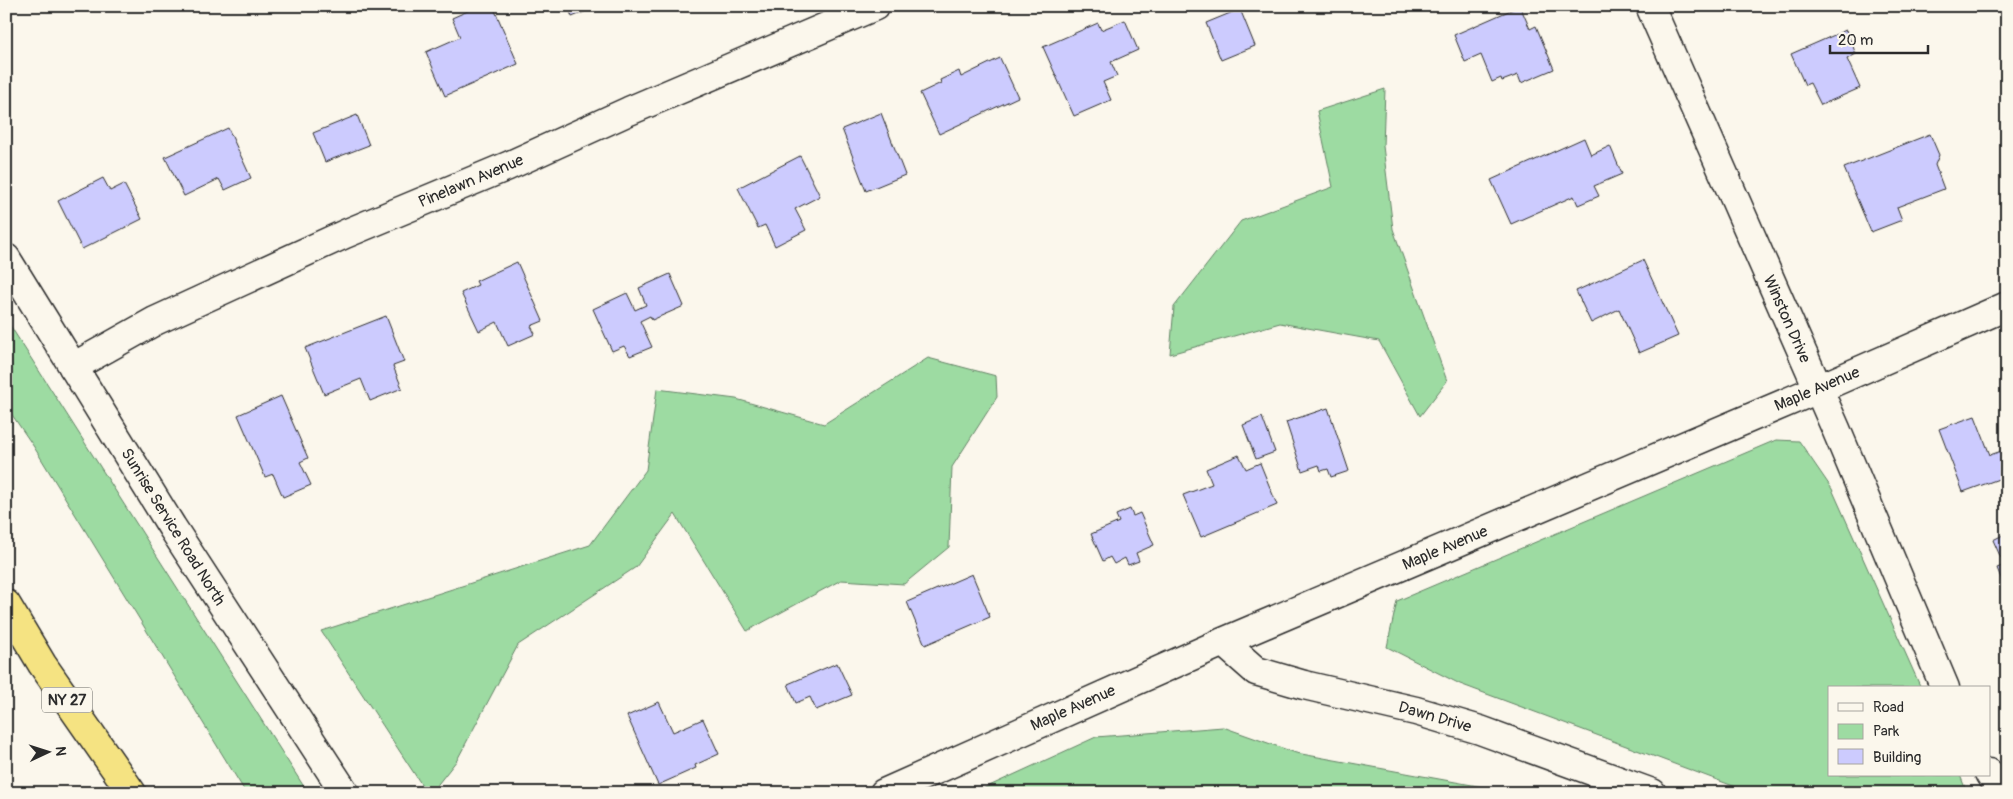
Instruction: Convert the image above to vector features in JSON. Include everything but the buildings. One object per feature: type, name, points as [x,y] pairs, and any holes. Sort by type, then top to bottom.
[{"type":"highway","name":"NY 27","points":[[6,604],[42,664],[132,793]]},
{"type":"street","name":"Pinelawn Avenue","points":[[73,367],[155,321],[345,234],[499,170],[628,111],[875,6]]},
{"type":"street","name":"Winston Drive","points":[[1650,6],[1818,389],[1944,686]]},
{"type":"street","name":"Sunrise Service Road North","points":[[6,258],[172,527],[345,793]]},
{"type":"street","name":"Maple Avenue","points":[[884,793],[1223,642],[1818,389],[2007,306]]},
{"type":"street","name":"Dawn Drive","points":[[1223,642],[1256,672],[1416,711],[1480,730],[1652,793]]},
{"type":"street","points":[[1990,775],[2001,793]]},
{"type":"green space","points":[[1385,89],[1383,146],[1393,229],[1447,381],[1420,416],[1379,341],[1280,323],[1170,354],[1174,307],[1241,221],[1333,187],[1317,111]]},
{"type":"green space","points":[[6,319],[308,793],[246,793],[34,447],[6,406]]},
{"type":"green space","points":[[928,358],[996,376],[997,397],[952,467],[949,547],[904,584],[841,580],[747,631],[675,514],[636,567],[518,645],[457,760],[431,793],[427,793],[321,631],[590,545],[646,470],[657,389],[736,399],[824,424]]},
{"type":"green space","points":[[1776,440],[1799,441],[1832,489],[1920,686],[1828,686],[1828,776],[1960,776],[1967,793],[1752,793],[1460,684],[1387,647],[1397,601]]},
{"type":"green space","points":[[1223,727],[1296,753],[1516,793],[974,793],[1096,737]]}]
